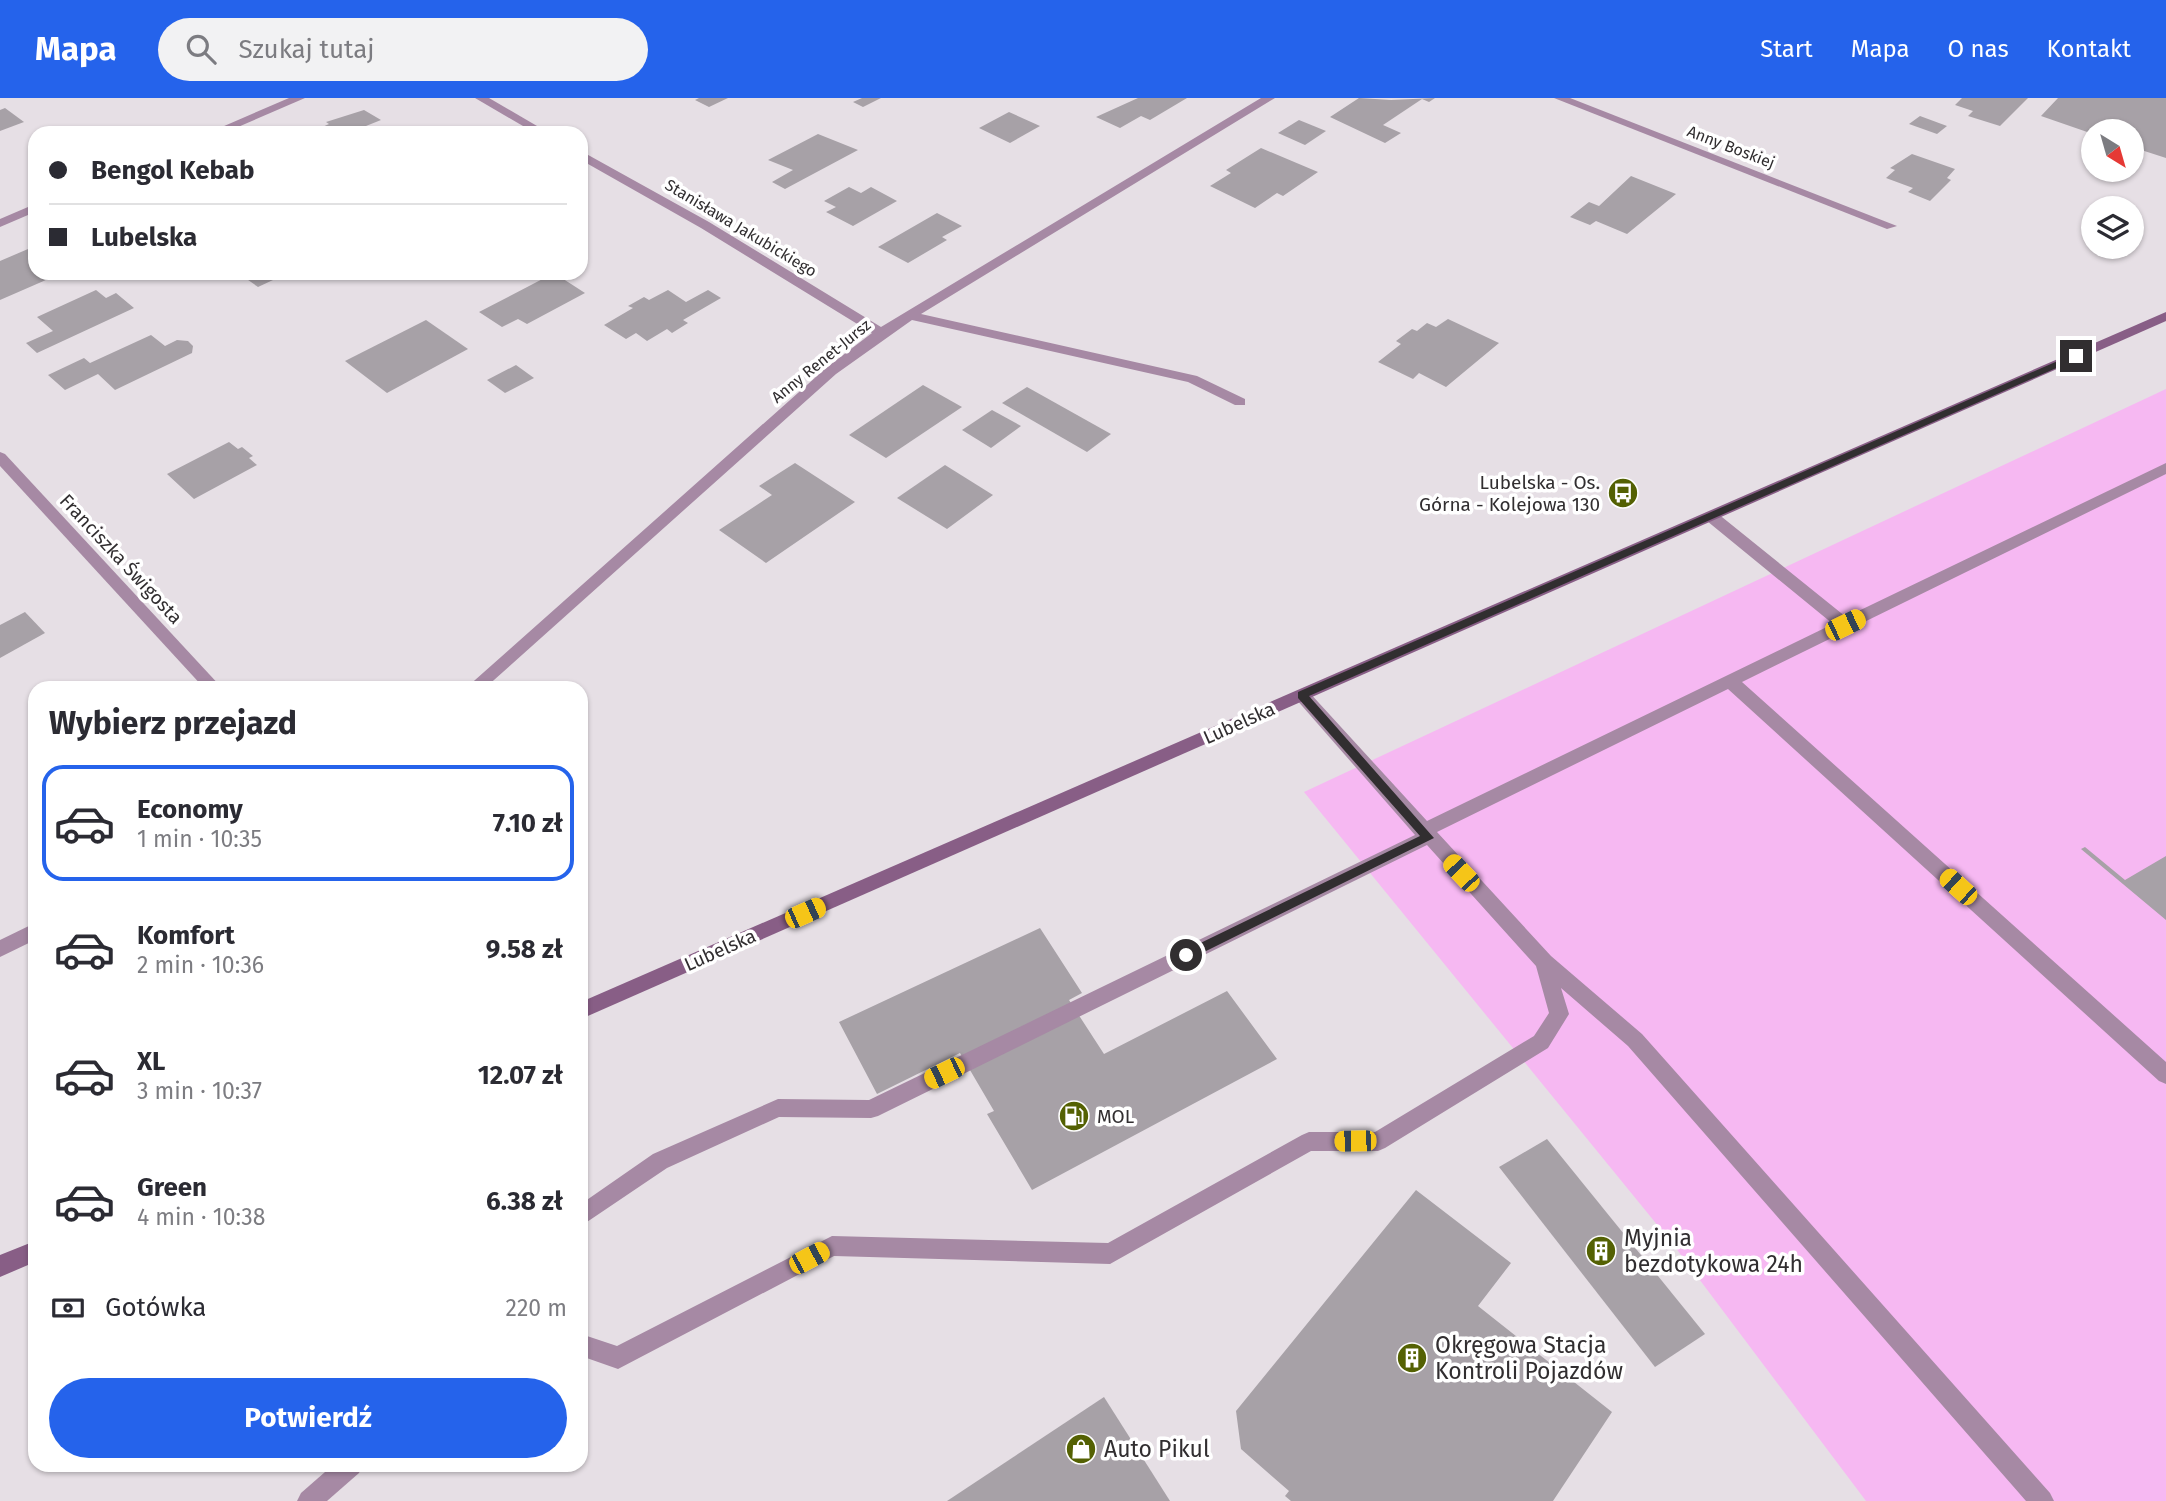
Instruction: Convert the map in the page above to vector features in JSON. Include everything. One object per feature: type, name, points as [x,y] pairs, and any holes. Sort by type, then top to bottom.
[{"type":"main road","name":"Lubelska","points":[[588,1008],[2166,316]]},
{"type":"main road","points":[[0,1266],[28,1254]]},
{"type":"street","points":[[231,126],[299,98]]},
{"type":"street","points":[[481,98],[530,126]]},
{"type":"street","name":"Anny Renet-Jursz","points":[[482,681],[831,371],[881,333],[1269,98]]},
{"type":"street","name":"Anny Boskiej","points":[[1560,98],[1891,226]]},
{"type":"street","name":"Stanisława Jakubickiego","points":[[588,159],[705,225],[881,333]]},
{"type":"street","points":[[0,223],[28,211]]},
{"type":"street","points":[[911,316],[1192,379],[1240,402]]},
{"type":"street","name":"Franciszka Świgosta","points":[[0,457],[208,681]]},
{"type":"street","points":[[588,1211],[660,1161],[778,1108],[871,1109],[1730,681],[2166,468]]},
{"type":"street","points":[[1712,517],[1845,625]]},
{"type":"street","points":[[1730,681],[2166,1074]]},
{"type":"street","points":[[1302,695],[1425,834],[1544,962],[1635,1040],[2042,1501]]},
{"type":"street","points":[[0,949],[28,935]]},
{"type":"street","points":[[588,1347],[618,1358],[832,1246],[1110,1254],[1309,1142],[1378,1141],[1541,1042],[1559,1014],[1544,962]]},
{"type":"street","points":[[309,1501],[343,1472]]},
{"type":"shaded area","points":[[2166,389],[2166,1501],[1866,1501],[1672,1243],[1304,792]]},
{"type":"building","points":[[728,98],[709,107],[695,100]]},
{"type":"building","points":[[862,98],[881,98],[863,107],[853,102]]},
{"type":"building","points":[[1138,98],[1187,98],[1150,120],[1141,116],[1120,128],[1096,117]]},
{"type":"building","points":[[1359,98],[1435,98],[1429,102],[1422,99],[1383,125],[1401,133],[1385,143],[1330,117]]},
{"type":"building","points":[[1962,98],[2028,98],[2000,126],[1968,116],[1973,111],[1955,105]]},
{"type":"building","points":[[2058,98],[2166,98],[2166,158],[2144,151],[2144,119],[2081,119],[2081,130],[2041,116]]},
{"type":"building","points":[[5,108],[24,122],[0,131],[0,110]]},
{"type":"building","points":[[364,110],[381,120],[366,126],[325,126],[329,124],[326,122]]},
{"type":"building","points":[[1009,112],[1040,126],[1010,143],[979,128]]},
{"type":"building","points":[[1920,116],[1947,126],[1937,134],[1909,124]]},
{"type":"building","points":[[1299,120],[1326,131],[1305,145],[1278,133]]},
{"type":"building","points":[[818,134],[858,150],[785,189],[772,182],[793,170],[768,160]]},
{"type":"building","points":[[1261,148],[1318,172],[1283,196],[1277,193],[1255,208],[1210,186],[1231,173],[1226,170]]},
{"type":"building","points":[[1912,154],[1955,169],[1947,178],[1951,180],[1930,201],[1908,192],[1913,188],[1886,178],[1895,170],[1890,168]]},
{"type":"building","points":[[1631,176],[1676,194],[1627,234],[1596,221],[1590,225],[1570,217],[1589,202],[1599,206]]},
{"type":"building","points":[[849,187],[861,193],[871,187],[897,201],[853,226],[826,212],[836,207],[824,201]]},
{"type":"building","points":[[937,213],[962,226],[942,237],[947,240],[908,263],[878,247]]},
{"type":"building","points":[[28,249],[28,280],[46,280],[0,300],[0,261]]},
{"type":"building","points":[[248,280],[273,280],[258,287]]},
{"type":"building","points":[[541,280],[565,280],[585,293],[527,324],[518,319],[502,327],[479,312]]},
{"type":"building","points":[[96,290],[106,298],[116,293],[134,308],[37,353],[26,343],[53,331],[37,317]]},
{"type":"building","points":[[668,290],[686,302],[708,290],[721,298],[683,320],[688,323],[672,333],[667,329],[647,341],[636,333],[626,339],[604,325],[633,308],[628,306],[644,297],[649,300]]},
{"type":"building","points":[[1448,319],[1499,343],[1446,387],[1419,373],[1413,379],[1378,362],[1401,344],[1396,341],[1412,329],[1417,331],[1427,323],[1436,327]]},
{"type":"building","points":[[426,320],[468,349],[387,393],[345,361]]},
{"type":"building","points":[[151,335],[165,346],[177,340],[188,341],[193,346],[192,353],[115,390],[98,374],[65,390],[48,375],[84,358],[90,363]]},
{"type":"building","points":[[516,365],[534,378],[505,393],[487,380]]},
{"type":"building","points":[[923,385],[962,407],[886,458],[849,435]]},
{"type":"building","points":[[1027,387],[1111,434],[1087,452],[1002,403]]},
{"type":"building","points":[[992,410],[1021,426],[991,448],[962,430]]},
{"type":"building","points":[[229,442],[238,449],[242,447],[253,456],[249,458],[257,465],[194,499],[167,474]]},
{"type":"building","points":[[795,463],[855,502],[766,563],[719,530],[772,495],[759,486]]},
{"type":"building","points":[[945,465],[993,495],[947,529],[897,498]]},
{"type":"building","points":[[25,612],[45,633],[0,658],[0,625]]},
{"type":"building","points":[[2085,847],[2125,880],[2166,856],[2166,920],[2081,849]]},
{"type":"building","points":[[1040,928],[1082,993],[1069,1000],[1104,1054],[1227,991],[1277,1059],[1032,1190],[987,1114],[994,1111],[960,1053],[877,1094],[839,1022]]},
{"type":"building","name":"Myjnia bezdotykowa 24h","points":[[1547,1139],[1705,1334],[1655,1367],[1499,1167]]},
{"type":"building","name":"Okręgowa Stacja Kontroli Pojazdów","points":[[1416,1190],[1511,1263],[1478,1306],[1612,1412],[1553,1501],[1291,1501],[1285,1496],[1289,1491],[1241,1449],[1236,1411]]},
{"type":"building","name":"Auto Pikul","points":[[1104,1397],[1170,1501],[947,1501]]},
{"type":"place","name":"Lubelska - Os. Górna - Kolejowa 130","points":[[1623,493]]},
{"type":"place","name":"MOL","points":[[1074,1116]]},
{"type":"place","name":"Myjnia bezdotykowa 24h","points":[[1601,1251]]},
{"type":"place","name":"Okręgowa Stacja Kontroli Pojazdów","points":[[1412,1358]]},
{"type":"place","name":"Auto Pikul","points":[[1081,1449]]},
{"type":"route","points":[[1186,955],[1428,838],[1302,695],[2076,356]]}]
